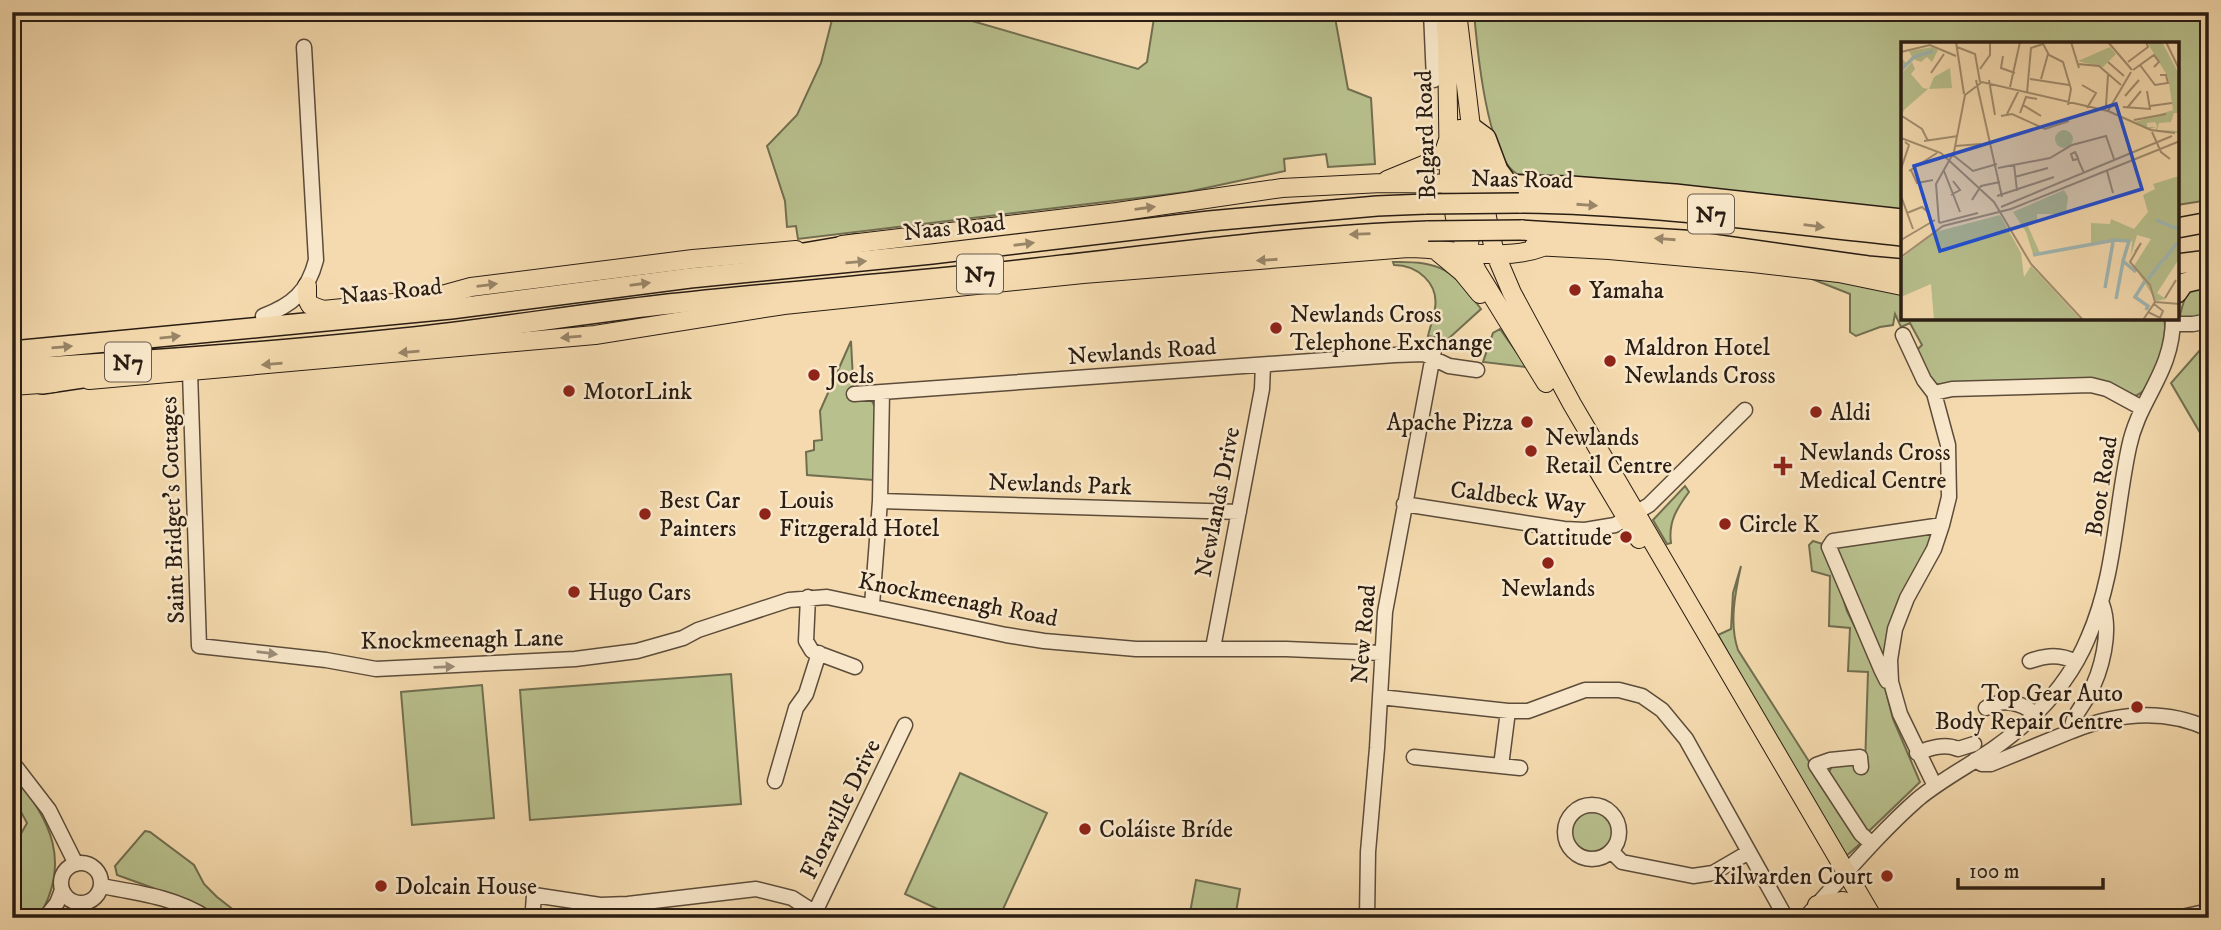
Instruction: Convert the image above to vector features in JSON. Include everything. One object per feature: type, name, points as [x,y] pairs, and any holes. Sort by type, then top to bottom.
[{"type":"highway","points":[[1471,127],[1486,138],[1498,170],[1509,185]]},
{"type":"highway","points":[[1475,184],[1571,186],[1675,194],[1901,219]]},
{"type":"highway","name":"Naas Road","points":[[12,351],[451,309],[690,278],[1377,205],[1519,203],[1673,210],[1901,236]]},
{"type":"highway","points":[[2180,227],[2209,222]]},
{"type":"highway","name":"Naas Road","points":[[12,369],[128,362],[404,338],[656,306],[1350,234],[1453,244],[1521,230],[1683,240],[1901,269]]},
{"type":"highway","points":[[690,278],[762,260],[856,244]]},
{"type":"highway","points":[[2179,266],[2205,266]]},
{"type":"highway","points":[[2179,290],[2205,266]]},
{"type":"highway","points":[[1839,273],[1901,280]]},
{"type":"highway","name":"N7","points":[[532,323],[663,316],[784,305]]},
{"type":"highway","name":"N7","points":[[229,331],[263,316]]},
{"type":"highway","name":"N7","points":[[41,384],[244,351]]},
{"type":"main road","name":"Belgard Road","points":[[1445,12],[1453,244],[1515,333]]},
{"type":"main road","name":"Belgard Road","points":[[1457,12],[1475,184],[1494,249],[1543,354],[1631,517]]},
{"type":"main road","points":[[1453,244],[1472,229],[1475,184],[1461,132],[1461,51]]},
{"type":"main road","points":[[1382,183],[1438,159],[1443,155],[1449,137]]},
{"type":"main road","points":[[307,286],[310,305],[324,310],[424,300],[471,287],[667,262],[856,244],[1140,209],[1282,188],[1382,183],[1475,184]]},
{"type":"main road","points":[[1453,244],[1520,252],[1531,252],[1543,247]]},
{"type":"main road","points":[[1453,244],[1462,272],[1515,333],[1589,455],[1631,517],[1718,666],[1737,689],[1871,914]]},
{"type":"main road","name":"Naas Road","points":[[12,386],[595,335],[784,305],[1152,267],[1453,244]]},
{"type":"main road","points":[[1494,249],[1543,247],[1674,256],[1839,273],[1901,286]]},
{"type":"main road","points":[[1507,281],[1509,265],[1520,252]]},
{"type":"main road","points":[[1811,911],[1843,901],[1871,914]]},
{"type":"street","name":"Belgard Road","points":[[1431,12],[1434,80]]},
{"type":"street","points":[[263,316],[286,305],[307,286],[316,260],[304,47]]},
{"type":"street","points":[[2173,321],[2193,324],[2209,321]]},
{"type":"street","name":"Boot Road","points":[[1811,911],[1901,815],[1935,786],[2008,737],[2035,714],[2062,684],[2076,663],[2102,604],[2109,577],[2128,448],[2142,408],[2165,365],[2173,321]]},
{"type":"street","points":[[1903,335],[1924,380],[1934,393],[1948,445],[1949,496],[1942,525],[1934,548],[1906,598],[1895,629],[1890,660],[1891,682],[1900,714],[1935,786]]},
{"type":"street","name":"Newlands Road","points":[[855,394],[1434,352],[1449,366],[1478,370]]},
{"type":"street","name":"New Road","points":[[1367,918],[1368,852],[1386,604],[1434,352]]},
{"type":"street","name":"Newlands Drive","points":[[1213,648],[1262,388],[1264,365]]},
{"type":"street","name":"Saint Bridget's Cottages","points":[[190,372],[199,646]]},
{"type":"street","points":[[1934,393],[1952,388],[2091,386],[2107,389],[2142,408]]},
{"type":"street","points":[[873,605],[880,501],[882,393]]},
{"type":"street","points":[[1631,517],[1658,497],[1745,410]]},
{"type":"street","name":"Newlands Park","points":[[880,501],[1239,512]]},
{"type":"street","name":"Caldbeck Way","points":[[1404,504],[1575,530],[1598,529],[1631,517]]},
{"type":"street","points":[[1891,682],[1887,681],[1881,669],[1829,547],[1833,541],[1942,525]]},
{"type":"street","points":[[808,597],[806,641],[812,651],[855,667]]},
{"type":"street","name":"Knockmeenagh Road","points":[[698,630],[789,600],[827,597],[1044,641],[1136,649],[1213,648],[1381,653]]},
{"type":"street","points":[[2072,731],[2073,721],[2098,677],[2107,618],[2102,604]]},
{"type":"street","name":"Knockmeenagh Lane","points":[[199,646],[326,660],[376,669],[575,659],[637,651],[683,638],[698,630]]},
{"type":"street","points":[[775,781],[796,708],[806,694],[819,653]]},
{"type":"street","points":[[2030,661],[2055,655],[2065,656],[2076,663]]},
{"type":"street","points":[[1380,697],[1508,712],[1528,711],[1585,690],[1619,690],[1642,696],[1662,710],[1686,739],[1786,918]]},
{"type":"street","points":[[1986,708],[1994,703],[2012,702],[2023,704],[2035,714]]},
{"type":"street","points":[[1501,766],[1508,712]]},
{"type":"street","points":[[1975,760],[1982,764],[1991,764],[2101,720],[2130,715],[2179,718],[2209,729]]},
{"type":"street","name":"Floraville Drive","points":[[819,915],[905,725]]},
{"type":"street","points":[[1917,753],[1929,748],[1951,746],[1958,749],[1974,744]]},
{"type":"street","points":[[1414,757],[1520,768]]},
{"type":"street","points":[[1861,767],[1860,757],[1830,760],[1816,765],[1861,834],[1872,844]]},
{"type":"street","points":[[12,762],[49,810],[76,864]]},
{"type":"street","points":[[1611,851],[1622,862],[1693,876],[1713,873],[1749,852]]},
{"type":"street","points":[[45,918],[57,903],[62,890],[62,877],[70,867],[76,864],[93,867],[100,876],[99,893],[89,902],[70,900],[62,890]]},
{"type":"street","points":[[101,886],[170,900],[207,918]]},
{"type":"street","points":[[533,909],[534,895],[579,902],[628,904],[756,890],[792,898],[819,915]]},
{"type":"street","points":[[57,918],[65,908],[76,902]]},
{"type":"street","points":[[577,918],[579,902]]},
{"type":"street","points":[[2177,918],[2209,911]]},
{"type":"green space","points":[[834,12],[941,12],[1138,69],[1147,62],[1155,12],[1334,12],[1348,89],[1371,98],[1375,164],[1328,167],[1326,154],[1284,159],[1285,171],[1187,192],[798,239],[796,226],[787,227],[785,201],[767,146],[797,115],[821,63]]},
{"type":"green space","points":[[1474,12],[2209,12],[2209,200],[2179,205],[2179,42],[1901,42],[1901,211],[1517,174],[1506,163],[1498,146],[1481,74]]},
{"type":"green space","points":[[1393,262],[1424,263],[1445,270],[1462,285],[1481,309],[1447,340],[1428,336],[1435,308],[1434,291],[1425,277],[1418,272],[1394,265]]},
{"type":"green space","points":[[1812,279],[1901,288],[1901,320],[2164,320],[2164,338],[2154,375],[2141,393],[2134,396],[2114,389],[1936,384],[1928,379],[1915,352],[1922,345],[1910,323],[1901,327],[1895,314],[1893,325],[1856,336],[1850,332],[1850,294]]},
{"type":"green space","points":[[2209,280],[2209,315],[2178,324],[2189,290]]},
{"type":"green space","points":[[1500,329],[1527,367],[1483,362],[1493,333]]},
{"type":"green space","points":[[851,341],[854,399],[872,401],[877,411],[873,480],[807,475],[806,452],[814,450],[814,441],[822,440],[820,411]]},
{"type":"green space","points":[[2209,342],[2209,448],[2171,383]]},
{"type":"green space","points":[[1685,486],[1689,492],[1674,516],[1671,543],[1667,544],[1653,520]]},
{"type":"green space","points":[[1938,529],[1885,670],[1835,553],[1838,546]]},
{"type":"green space","points":[[1813,541],[1826,545],[1847,611],[1885,688],[1893,719],[1920,782],[1868,832],[1829,772],[1833,764],[1853,765],[1856,768],[1865,766],[1868,672],[1848,671],[1850,628],[1829,626],[1830,576],[1812,571],[1809,545]]},
{"type":"green space","points":[[1741,566],[1733,619],[1738,650],[1861,843],[1844,858],[1718,635],[1731,629],[1733,593]]},
{"type":"green space","points":[[731,674],[741,804],[530,820],[520,690]]},
{"type":"green space","points":[[482,685],[494,818],[412,825],[401,692]]},
{"type":"green space","points":[[12,773],[37,807],[52,842],[54,879],[38,918],[12,918],[12,884],[21,871],[12,865],[12,850],[27,823],[20,810],[21,805],[12,797]]},
{"type":"green space","points":[[960,773],[1047,813],[999,918],[957,918],[905,894]]},
{"type":"green space","points":[[1592,811],[1607,817],[1613,832],[1607,847],[1592,853],[1577,847],[1571,832],[1577,817]]},
{"type":"green space","points":[[145,831],[194,865],[204,884],[244,918],[216,918],[189,901],[117,875],[115,866]]},
{"type":"green space","points":[[1196,880],[1240,889],[1235,918],[1189,918]]},
{"type":"waterway","points":[[1420,12],[1423,21]]},
{"type":"place","name":"Yamaha","points":[[1575,290]]},
{"type":"place","name":"Newlands Cross Telephone Exchange","points":[[1276,328]]},
{"type":"place","name":"Maldron Hotel Newlands Cross","points":[[1610,361]]},
{"type":"place","name":"Joels","points":[[814,375]]},
{"type":"place","name":"MotorLink","points":[[569,391]]},
{"type":"place","name":"Aldi","points":[[1816,412]]},
{"type":"place","name":"Apache Pizza","points":[[1527,422]]},
{"type":"place","name":"Newlands Retail Centre","points":[[1531,451]]},
{"type":"place","name":"Newlands Cross Medical Centre","points":[[1783,466]]},
{"type":"place","name":"Best Car Painters","points":[[645,514]]},
{"type":"place","name":"Louis Fitzgerald Hotel","points":[[765,514]]},
{"type":"place","name":"Circle K","points":[[1725,524]]},
{"type":"place","name":"Cattitude","points":[[1626,537]]},
{"type":"place","name":"Newlands","points":[[1548,563]]},
{"type":"place","name":"Hugo Cars","points":[[574,592]]},
{"type":"place","name":"Top Gear Auto Body Repair Centre","points":[[2137,707]]},
{"type":"place","name":"Coláiste Bríde","points":[[1085,829]]},
{"type":"place","name":"Kilwarden Court","points":[[1887,876]]},
{"type":"place","name":"Dolcain House","points":[[381,886]]}]
